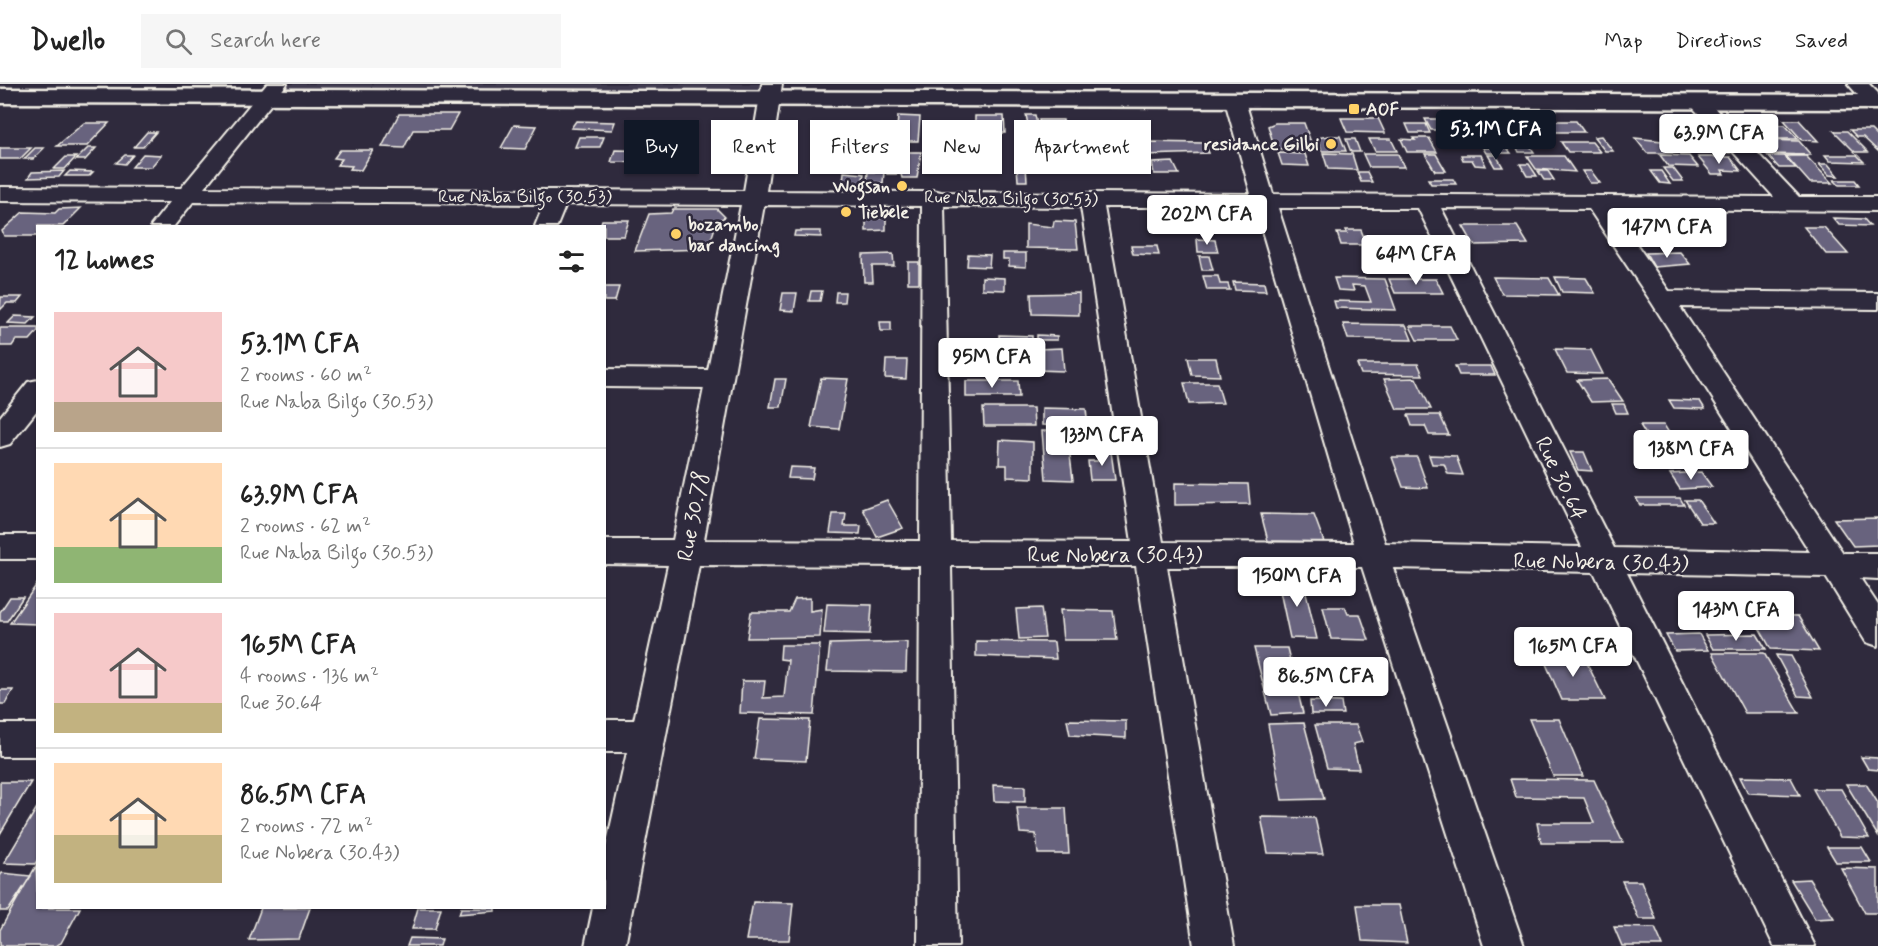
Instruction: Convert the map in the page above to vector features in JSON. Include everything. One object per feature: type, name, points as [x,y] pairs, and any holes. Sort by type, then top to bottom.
[{"type":"street","points":[[1858,84],[1877,102]]},
{"type":"street","points":[[0,96],[272,90],[771,91],[1235,101],[1877,102]]},
{"type":"street","points":[[163,225],[272,90]]},
{"type":"street","name":"Rue 30.78","points":[[605,946],[686,553],[717,379],[754,197],[771,91]]},
{"type":"street","points":[[1235,101],[1264,202],[1375,555],[1456,808],[1504,946]]},
{"type":"street","points":[[1697,102],[1792,203]]},
{"type":"street","name":"Rue Naba Bilgo (30.53)","points":[[5,199],[187,194],[1878,204]]},
{"type":"street","points":[[546,225],[558,196]]},
{"type":"street","points":[[933,197],[939,946]]},
{"type":"street","points":[[1091,199],[1214,946]]},
{"type":"street","name":"Rue 30.64","points":[[1427,203],[1795,946]]},
{"type":"street","points":[[1596,203],[1662,299],[1833,566],[1878,632]]},
{"type":"street","points":[[1662,299],[1878,301]]},
{"type":"street","points":[[606,378],[717,379]]},
{"type":"street","points":[[0,438],[36,392]]},
{"type":"street","points":[[0,547],[36,547]]},
{"type":"street","name":"Rue Nobera (30.43)","points":[[606,552],[1375,555],[1604,562],[1878,566]]},
{"type":"street","points":[[606,736],[647,736]]},
{"type":"street","points":[[0,740],[36,740]]},
{"type":"shaded area","points":[[277,84],[772,84],[771,98],[266,96]]},
{"type":"building","points":[[399,114],[458,114],[449,130],[413,130],[404,148],[382,147]]},
{"type":"building","points":[[1026,115],[1035,115],[1036,120],[1027,120]]},
{"type":"building","points":[[898,116],[920,117],[918,141],[910,141],[910,120],[898,120]]},
{"type":"building","points":[[975,116],[1004,116],[1005,133],[1002,133],[1002,120],[975,120]]},
{"type":"building","points":[[1341,118],[1378,118],[1385,133],[1347,132]]},
{"type":"building","points":[[1425,119],[1452,119],[1459,130],[1431,130]]},
{"type":"building","points":[[1478,119],[1504,120],[1506,123],[1481,123]]},
{"type":"building","points":[[1506,120],[1522,120],[1534,138],[1518,138]]},
{"type":"building","points":[[1665,120],[1695,121],[1704,132],[1673,131]]},
{"type":"building","points":[[1784,120],[1799,120],[1818,141],[1802,140]]},
{"type":"building","points":[[576,121],[615,122],[612,130],[571,128]]},
{"type":"building","points":[[1537,121],[1576,121],[1584,132],[1544,132]]},
{"type":"building","points":[[84,123],[109,123],[87,146],[57,146]]},
{"type":"building","points":[[1275,123],[1304,123],[1313,148],[1275,149],[1268,126]]},
{"type":"building","points":[[1406,124],[1426,124],[1430,133],[1410,133]]},
{"type":"building","points":[[514,125],[537,126],[525,149],[501,148]]},
{"type":"building","points":[[1483,125],[1505,125],[1508,130],[1485,130]]},
{"type":"building","points":[[1747,125],[1785,125],[1798,139],[1752,139],[1743,129]]},
{"type":"building","points":[[1850,130],[1871,130],[1878,137],[1878,151],[1863,137],[1857,137]]},
{"type":"building","points":[[1834,131],[1847,131],[1868,152],[1855,152]]},
{"type":"building","points":[[147,132],[156,132],[143,147],[134,147]]},
{"type":"building","name":"residance Gilbi","points":[[1340,136],[1346,151],[1322,151],[1316,138]]},
{"type":"building","points":[[1601,136],[1613,151],[1605,151],[1594,137]]},
{"type":"building","points":[[579,137],[604,137],[600,147],[575,147]]},
{"type":"building","points":[[1683,137],[1718,138],[1730,153],[1694,152]]},
{"type":"building","points":[[1413,138],[1429,138],[1437,152],[1407,152],[1401,139],[1415,140]]},
{"type":"building","points":[[1635,138],[1662,141],[1673,153],[1647,153]]},
{"type":"building","points":[[1346,139],[1355,139],[1360,152],[1351,152]]},
{"type":"building","points":[[1369,139],[1391,139],[1397,151],[1375,151]]},
{"type":"building","points":[[1755,140],[1799,141],[1811,155],[1766,154]]},
{"type":"building","points":[[1151,142],[1205,143],[1209,153],[1151,155]]},
{"type":"building","points":[[1514,142],[1528,143],[1534,152],[1519,152]]},
{"type":"building","points":[[1561,142],[1592,142],[1600,152],[1568,152]]},
{"type":"building","points":[[0,148],[31,148],[20,159],[0,159]]},
{"type":"building","points":[[35,148],[44,148],[33,159],[24,159]]},
{"type":"building","points":[[88,148],[96,148],[85,160],[76,160]]},
{"type":"building","points":[[1483,148],[1507,148],[1511,153],[1486,153]]},
{"type":"building","points":[[340,150],[373,150],[361,170],[350,169],[352,166],[337,165],[342,159],[334,158]]},
{"type":"building","points":[[615,150],[624,150],[624,162],[611,162]]},
{"type":"building","points":[[910,152],[921,152],[917,178],[902,178],[901,174],[910,174]]},
{"type":"building","points":[[1278,153],[1305,154],[1309,166],[1282,165]]},
{"type":"building","points":[[1323,153],[1352,154],[1357,170],[1328,169]]},
{"type":"building","points":[[143,154],[161,155],[151,167],[132,167]]},
{"type":"building","points":[[1363,154],[1398,154],[1404,167],[1369,167]]},
{"type":"building","points":[[1425,154],[1436,154],[1446,171],[1435,171]]},
{"type":"building","points":[[125,155],[133,155],[125,164],[116,163]]},
{"type":"building","points":[[1461,155],[1481,155],[1486,166],[1475,165],[1472,160],[1463,160]]},
{"type":"building","points":[[1488,155],[1496,155],[1503,167],[1495,167]]},
{"type":"building","points":[[1660,155],[1689,156],[1698,167],[1668,166]]},
{"type":"building","points":[[1825,155],[1857,155],[1864,162],[1830,161]]},
{"type":"building","points":[[1527,156],[1564,156],[1575,172],[1536,169]]},
{"type":"building","points":[[1768,156],[1784,156],[1796,168],[1779,168]]},
{"type":"building","points":[[1786,156],[1806,156],[1832,183],[1810,183]]},
{"type":"building","points":[[66,157],[76,157],[65,169],[54,169]]},
{"type":"building","points":[[1698,157],[1730,157],[1741,171],[1722,170],[1724,174],[1712,174]]},
{"type":"building","points":[[1173,162],[1179,174],[1154,174],[1152,163]]},
{"type":"building","points":[[1520,164],[1529,164],[1537,176],[1527,176]]},
{"type":"building","points":[[1819,164],[1828,164],[1838,176],[1829,175]]},
{"type":"building","points":[[1663,168],[1673,168],[1683,181],[1673,181]]},
{"type":"building","points":[[64,171],[59,177],[28,178],[32,172]]},
{"type":"building","points":[[70,171],[93,172],[89,176],[65,176]]},
{"type":"building","points":[[1538,171],[1548,171],[1554,180],[1544,180]]},
{"type":"building","points":[[1582,171],[1591,171],[1600,183],[1590,183]]},
{"type":"building","points":[[1651,171],[1661,171],[1670,184],[1660,183]]},
{"type":"building","points":[[1357,172],[1367,172],[1372,182],[1361,182]]},
{"type":"building","points":[[844,174],[864,174],[862,183],[843,181]]},
{"type":"building","points":[[868,174],[884,174],[883,183],[867,182]]},
{"type":"building","points":[[1018,174],[1027,174],[1027,181],[1018,181]]},
{"type":"building","points":[[1428,179],[1453,179],[1456,184],[1431,184]]},
{"type":"building","points":[[1834,180],[1855,180],[1859,185],[1839,185]]},
{"type":"building","points":[[81,208],[64,225],[36,225],[36,236],[4,236],[2,231],[23,212],[55,213],[59,209]]},
{"type":"building","points":[[673,209],[717,209],[725,217],[717,221],[708,249],[635,251],[649,214],[671,213]]},
{"type":"building","points":[[866,218],[886,218],[886,230],[866,231]]},
{"type":"building","points":[[1833,218],[1864,219],[1870,226],[1839,225]]},
{"type":"building","points":[[602,220],[629,220],[624,236],[606,236],[606,225],[600,225]]},
{"type":"building","points":[[1054,221],[1075,222],[1078,249],[1026,248],[1026,224],[1053,227]]},
{"type":"building","points":[[1463,226],[1517,226],[1528,244],[1474,245]]},
{"type":"building","points":[[1804,227],[1824,227],[1848,254],[1826,254]]},
{"type":"building","points":[[1346,230],[1361,230],[1367,245],[1341,245],[1337,233],[1347,233]]},
{"type":"building","points":[[795,231],[821,231],[821,237],[794,236]]},
{"type":"building","points":[[1197,239],[1215,240],[1218,252],[1198,252]]},
{"type":"building","points":[[1131,246],[1157,246],[1159,255],[1133,254]]},
{"type":"building","points":[[1680,252],[1690,264],[1654,267],[1646,253]]},
{"type":"building","points":[[1003,253],[1026,253],[1026,267],[1009,266],[1009,259],[1003,259]]},
{"type":"building","points":[[893,254],[894,266],[872,266],[873,282],[864,282],[863,255]]},
{"type":"building","points":[[968,254],[990,255],[989,267],[967,266]]},
{"type":"building","points":[[1199,256],[1209,256],[1213,270],[1202,270]]},
{"type":"building","points":[[908,262],[919,262],[919,283],[908,283]]},
{"type":"building","points":[[1203,276],[1218,276],[1220,284],[1228,284],[1230,290],[1207,290]]},
{"type":"building","points":[[982,277],[1005,278],[1005,290],[982,289]]},
{"type":"building","points":[[1493,277],[1549,278],[1559,295],[1502,294]]},
{"type":"building","points":[[1555,277],[1586,278],[1595,293],[1562,292]]},
{"type":"building","points":[[1334,278],[1385,279],[1396,310],[1336,308],[1334,301],[1371,302],[1365,286],[1352,285],[1354,291],[1338,290]]},
{"type":"building","points":[[1389,279],[1436,279],[1443,293],[1395,293]]},
{"type":"building","points":[[1233,282],[1264,283],[1266,291],[1235,290]]},
{"type":"building","points":[[606,287],[619,287],[615,301],[606,301]]},
{"type":"building","points":[[811,291],[822,291],[820,301],[809,301]]},
{"type":"building","points":[[836,292],[845,292],[844,302],[835,302]]},
{"type":"building","points":[[783,293],[797,293],[794,311],[780,310]]},
{"type":"building","points":[[1079,293],[1079,315],[1032,314],[1031,294]]},
{"type":"building","points":[[1,297],[22,297],[17,303],[7,303],[0,310]]},
{"type":"building","points":[[15,316],[35,317],[28,324],[8,323]]},
{"type":"building","points":[[880,322],[891,322],[891,331],[881,331]]},
{"type":"building","points":[[1343,324],[1406,325],[1412,340],[1348,339]]},
{"type":"building","points":[[1410,326],[1450,326],[1457,340],[1417,340]]},
{"type":"building","points":[[0,328],[36,328],[36,333],[30,340],[16,340],[12,346],[0,346]]},
{"type":"building","points":[[999,335],[1032,336],[1034,374],[1001,374]]},
{"type":"building","points":[[1037,335],[1057,336],[1057,340],[1037,340]]},
{"type":"building","points":[[1062,348],[1064,371],[1036,370],[1037,349]]},
{"type":"building","points":[[1555,349],[1591,350],[1603,374],[1567,373]]},
{"type":"building","points":[[1188,358],[1216,358],[1220,376],[1192,375]]},
{"type":"building","points":[[886,360],[907,360],[906,379],[885,378]]},
{"type":"building","points":[[1357,364],[1418,364],[1423,375],[1361,374]]},
{"type":"building","points":[[1455,366],[1491,366],[1495,375],[1459,375]]},
{"type":"building","points":[[821,378],[848,379],[839,429],[811,427]]},
{"type":"building","points":[[1416,378],[1431,409],[1397,409],[1384,379]]},
{"type":"building","points":[[775,379],[786,379],[781,407],[770,407]]},
{"type":"building","points":[[1608,379],[1623,401],[1591,402],[1577,380]]},
{"type":"building","points":[[966,381],[1018,381],[1019,397],[966,397]]},
{"type":"building","points":[[1184,383],[1217,383],[1223,403],[1189,404]]},
{"type":"building","points":[[1669,400],[1700,401],[1705,409],[1674,408]]},
{"type":"building","points":[[1612,404],[1624,404],[1628,413],[1616,413]]},
{"type":"building","points":[[983,408],[1033,408],[1034,426],[984,426]]},
{"type":"building","points":[[1042,408],[1086,409],[1088,427],[1042,425]]},
{"type":"building","points":[[1408,415],[1440,415],[1449,435],[1429,435],[1425,426],[1412,426]]},
{"type":"building","points":[[1640,425],[1664,425],[1669,433],[1681,433],[1691,449],[1654,448]]},
{"type":"building","points":[[1078,430],[1098,430],[1099,439],[1079,439]]},
{"type":"building","points":[[1042,431],[1067,431],[1073,480],[1046,479]]},
{"type":"building","points":[[1687,431],[1717,431],[1731,451],[1699,450]]},
{"type":"building","points":[[1000,440],[1033,442],[1033,478],[1007,477],[1007,465],[999,465]]},
{"type":"building","points":[[1097,451],[1111,452],[1115,480],[1090,480],[1088,461],[1098,461]]},
{"type":"building","points":[[1570,452],[1584,452],[1592,471],[1578,470]]},
{"type":"building","points":[[1429,455],[1456,456],[1463,475],[1448,474],[1444,464],[1432,464]]},
{"type":"building","points":[[1392,457],[1417,457],[1428,488],[1403,487]]},
{"type":"building","points":[[790,467],[814,468],[812,479],[788,478]]},
{"type":"building","points":[[1701,472],[1712,487],[1680,489],[1670,474]]},
{"type":"building","points":[[1175,483],[1248,484],[1250,504],[1175,505]]},
{"type":"building","points":[[1636,498],[1680,498],[1684,505],[1640,505]]},
{"type":"building","points":[[887,500],[903,528],[877,537],[863,509]]},
{"type":"building","points":[[1685,500],[1698,500],[1714,523],[1700,523]]},
{"type":"building","points":[[833,514],[846,514],[844,526],[861,526],[860,534],[830,533]]},
{"type":"building","points":[[1261,514],[1314,515],[1324,542],[1268,541]]},
{"type":"building","points":[[1878,518],[1878,545],[1853,546],[1834,519]]},
{"type":"building","points":[[1302,576],[1317,639],[1290,638],[1277,577]]},
{"type":"building","points":[[36,585],[36,624],[10,623]]},
{"type":"building","points":[[10,597],[23,597],[7,621],[0,621],[0,612]]},
{"type":"building","points":[[810,598],[810,611],[822,609],[820,637],[747,638],[751,612],[789,612],[795,599]]},
{"type":"building","points":[[827,604],[872,605],[870,634],[824,633]]},
{"type":"building","points":[[1323,607],[1345,607],[1348,614],[1360,614],[1369,640],[1331,639]]},
{"type":"building","points":[[1041,608],[1045,638],[1019,639],[1016,609]]},
{"type":"building","points":[[1060,610],[1113,611],[1117,640],[1063,640]]},
{"type":"building","points":[[1752,615],[1798,616],[1819,651],[1771,649]]},
{"type":"building","points":[[1699,634],[1708,650],[1675,651],[1666,635]]},
{"type":"building","points":[[1757,634],[1766,649],[1713,649],[1705,635]]},
{"type":"building","points":[[976,641],[1054,642],[1056,659],[976,656]]},
{"type":"building","points":[[907,642],[906,672],[827,671],[830,644]]},
{"type":"building","points":[[781,645],[820,645],[814,715],[740,713],[742,681],[765,681],[763,698],[784,697],[788,660],[780,659]]},
{"type":"building","points":[[1254,648],[1287,648],[1303,713],[1271,715]]},
{"type":"building","points":[[1712,653],[1764,653],[1799,713],[1745,713]]},
{"type":"building","points":[[1542,655],[1583,655],[1605,700],[1562,700]]},
{"type":"building","points":[[1776,655],[1791,656],[1813,697],[1798,696]]},
{"type":"building","points":[[0,690],[13,690],[5,704],[0,704]]},
{"type":"building","points":[[1310,701],[1341,702],[1343,714],[1311,714]]},
{"type":"building","points":[[760,719],[810,720],[806,761],[754,759]]},
{"type":"building","points":[[1529,719],[1559,719],[1583,776],[1553,776]]},
{"type":"building","points":[[1067,720],[1126,721],[1126,738],[1070,735]]},
{"type":"building","points":[[1304,723],[1324,799],[1282,800],[1268,724]]},
{"type":"building","points":[[1315,725],[1356,725],[1362,742],[1353,744],[1359,769],[1327,768]]},
{"type":"building","points":[[1861,757],[1878,758],[1878,770],[1868,769]]},
{"type":"building","points":[[1740,777],[1791,778],[1800,795],[1748,793]]},
{"type":"building","points":[[1510,779],[1594,780],[1623,843],[1541,843],[1537,823],[1594,823],[1584,798],[1516,797]]},
{"type":"building","points":[[0,782],[31,782],[0,834]]},
{"type":"building","points":[[1846,784],[1866,784],[1878,803],[1878,836]]},
{"type":"building","points":[[993,785],[1025,786],[1025,802],[994,801]]},
{"type":"building","points":[[1813,789],[1841,789],[1869,838],[1840,837]]},
{"type":"building","points":[[1017,808],[1066,808],[1069,854],[1038,854],[1036,834],[1020,833]]},
{"type":"building","points":[[36,809],[36,862],[4,863]]},
{"type":"building","points":[[1261,817],[1315,818],[1323,854],[1268,853]]},
{"type":"building","points":[[1827,847],[1862,847],[1871,862],[1836,862]]},
{"type":"building","points":[[36,866],[36,909],[79,909],[61,943],[55,946],[0,946],[0,930]]},
{"type":"building","points":[[1841,868],[1878,869],[1878,913],[1865,913]]},
{"type":"building","points":[[2,873],[31,876],[8,911],[0,911],[0,876]]},
{"type":"building","points":[[1809,879],[1834,918],[1815,919],[1791,880]]},
{"type":"building","points":[[1622,881],[1641,881],[1656,919],[1639,919]]},
{"type":"building","points":[[753,902],[793,903],[789,940],[746,940]]},
{"type":"building","points":[[1357,905],[1399,905],[1407,943],[1362,941]]},
{"type":"building","points":[[261,909],[310,909],[299,939],[249,940]]},
{"type":"building","points":[[418,909],[441,909],[435,929],[412,929]]},
{"type":"building","points":[[461,909],[495,909],[495,911],[459,914]]},
{"type":"building","points":[[1614,927],[1655,928],[1663,946],[1622,946]]},
{"type":"building","points":[[410,938],[442,939],[440,946],[407,946]]},
{"type":"place","name":"AOF","points":[[1354,109]]},
{"type":"place","name":"residance Gilbi","points":[[1331,144]]},
{"type":"place","name":"Wogsan","points":[[902,186]]},
{"type":"place","name":"Tiebele","points":[[846,212]]},
{"type":"place","name":"bozambo bar dancing","points":[[676,234]]}]
